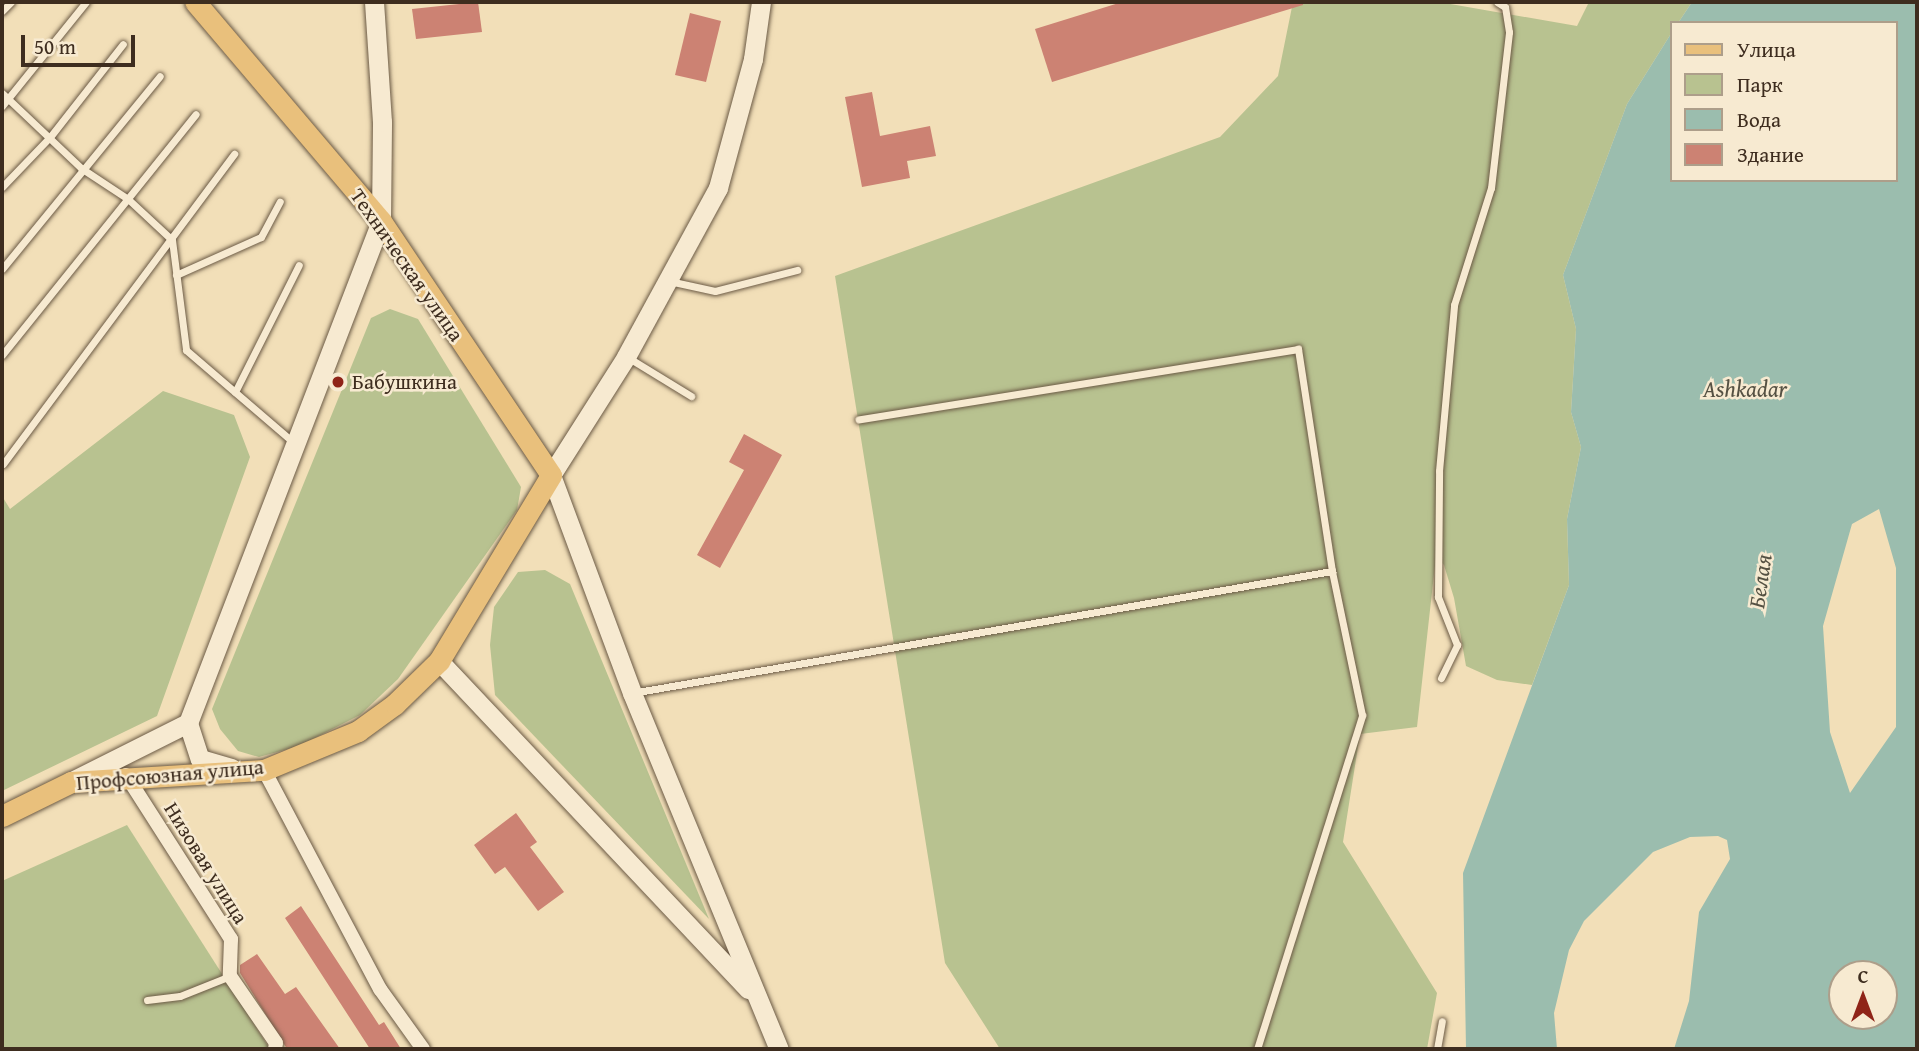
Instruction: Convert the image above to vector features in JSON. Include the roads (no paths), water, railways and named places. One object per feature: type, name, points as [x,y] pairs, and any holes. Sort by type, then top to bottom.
[{"type":"main road","name":"Техническая улица","points":[[195,2],[381,220],[551,475]]},
{"type":"main road","points":[[264,770],[208,764],[196,751],[188,723],[293,442],[381,220],[382,122],[374,2]]},
{"type":"main road","points":[[761,2],[753,59],[718,188],[626,357],[551,475],[632,693],[779,1049]]},
{"type":"main road","name":"Профсоюзная улица","points":[[2,816],[71,782],[126,775],[264,770],[358,731],[394,704],[439,661],[551,475]]},
{"type":"main road","points":[[439,661],[757,999]]},
{"type":"main road","points":[[71,782],[188,723]]},
{"type":"street","points":[[264,770],[380,989],[423,1049]]},
{"type":"street","name":"Низовая улица","points":[[126,775],[231,939],[230,976]]},
{"type":"street","points":[[230,976],[276,1043],[275,1049]]},
{"type":"lane","points":[[2,11],[10,2]]},
{"type":"lane","points":[[2,106],[5,96],[86,2]]},
{"type":"lane","points":[[1441,678],[1457,645],[1438,597],[1439,471],[1454,305],[1491,188],[1509,32],[1505,8],[1496,2]]},
{"type":"lane","points":[[2,187],[50,136],[123,44]]},
{"type":"lane","points":[[2,269],[81,168],[160,76]]},
{"type":"lane","points":[[5,96],[81,168],[128,199],[172,240],[186,350],[293,442]]},
{"type":"lane","points":[[2,355],[196,114]]},
{"type":"lane","points":[[3,464],[234,154]]},
{"type":"lane","points":[[176,275],[261,237],[280,202]]},
{"type":"lane","points":[[235,392],[299,265]]},
{"type":"lane","points":[[668,281],[715,291],[797,270]]},
{"type":"lane","points":[[859,419],[1298,349],[1332,571],[1362,715],[1257,1049]]},
{"type":"lane","points":[[626,357],[691,396]]},
{"type":"lane","points":[[632,693],[1332,571]]},
{"type":"lane","points":[[147,1000],[180,996],[230,976]]},
{"type":"lane","points":[[1437,1049],[1442,1021]]},
{"type":"water","name":"Ashkadar","points":[[1692,2],[1917,2],[1917,1049],[1674,1049],[1689,1001],[1699,912],[1730,859],[1727,840],[1718,836],[1690,837],[1653,852],[1584,921],[1569,950],[1554,1013],[1557,1049],[1466,1049],[1463,873],[1569,585],[1567,519],[1581,447],[1571,412],[1576,329],[1563,275],[1627,104],[1671,34],[1671,182],[1898,182],[1898,21],[1679,21]],"holes":[[[1879,509],[1896,568],[1896,727],[1850,793],[1830,732],[1823,626],[1852,524]]]},
{"type":"place","name":"Бабушкина","points":[[338,382]]},
{"type":"water label","name":"Белая","points":[[1760,581]]}]
